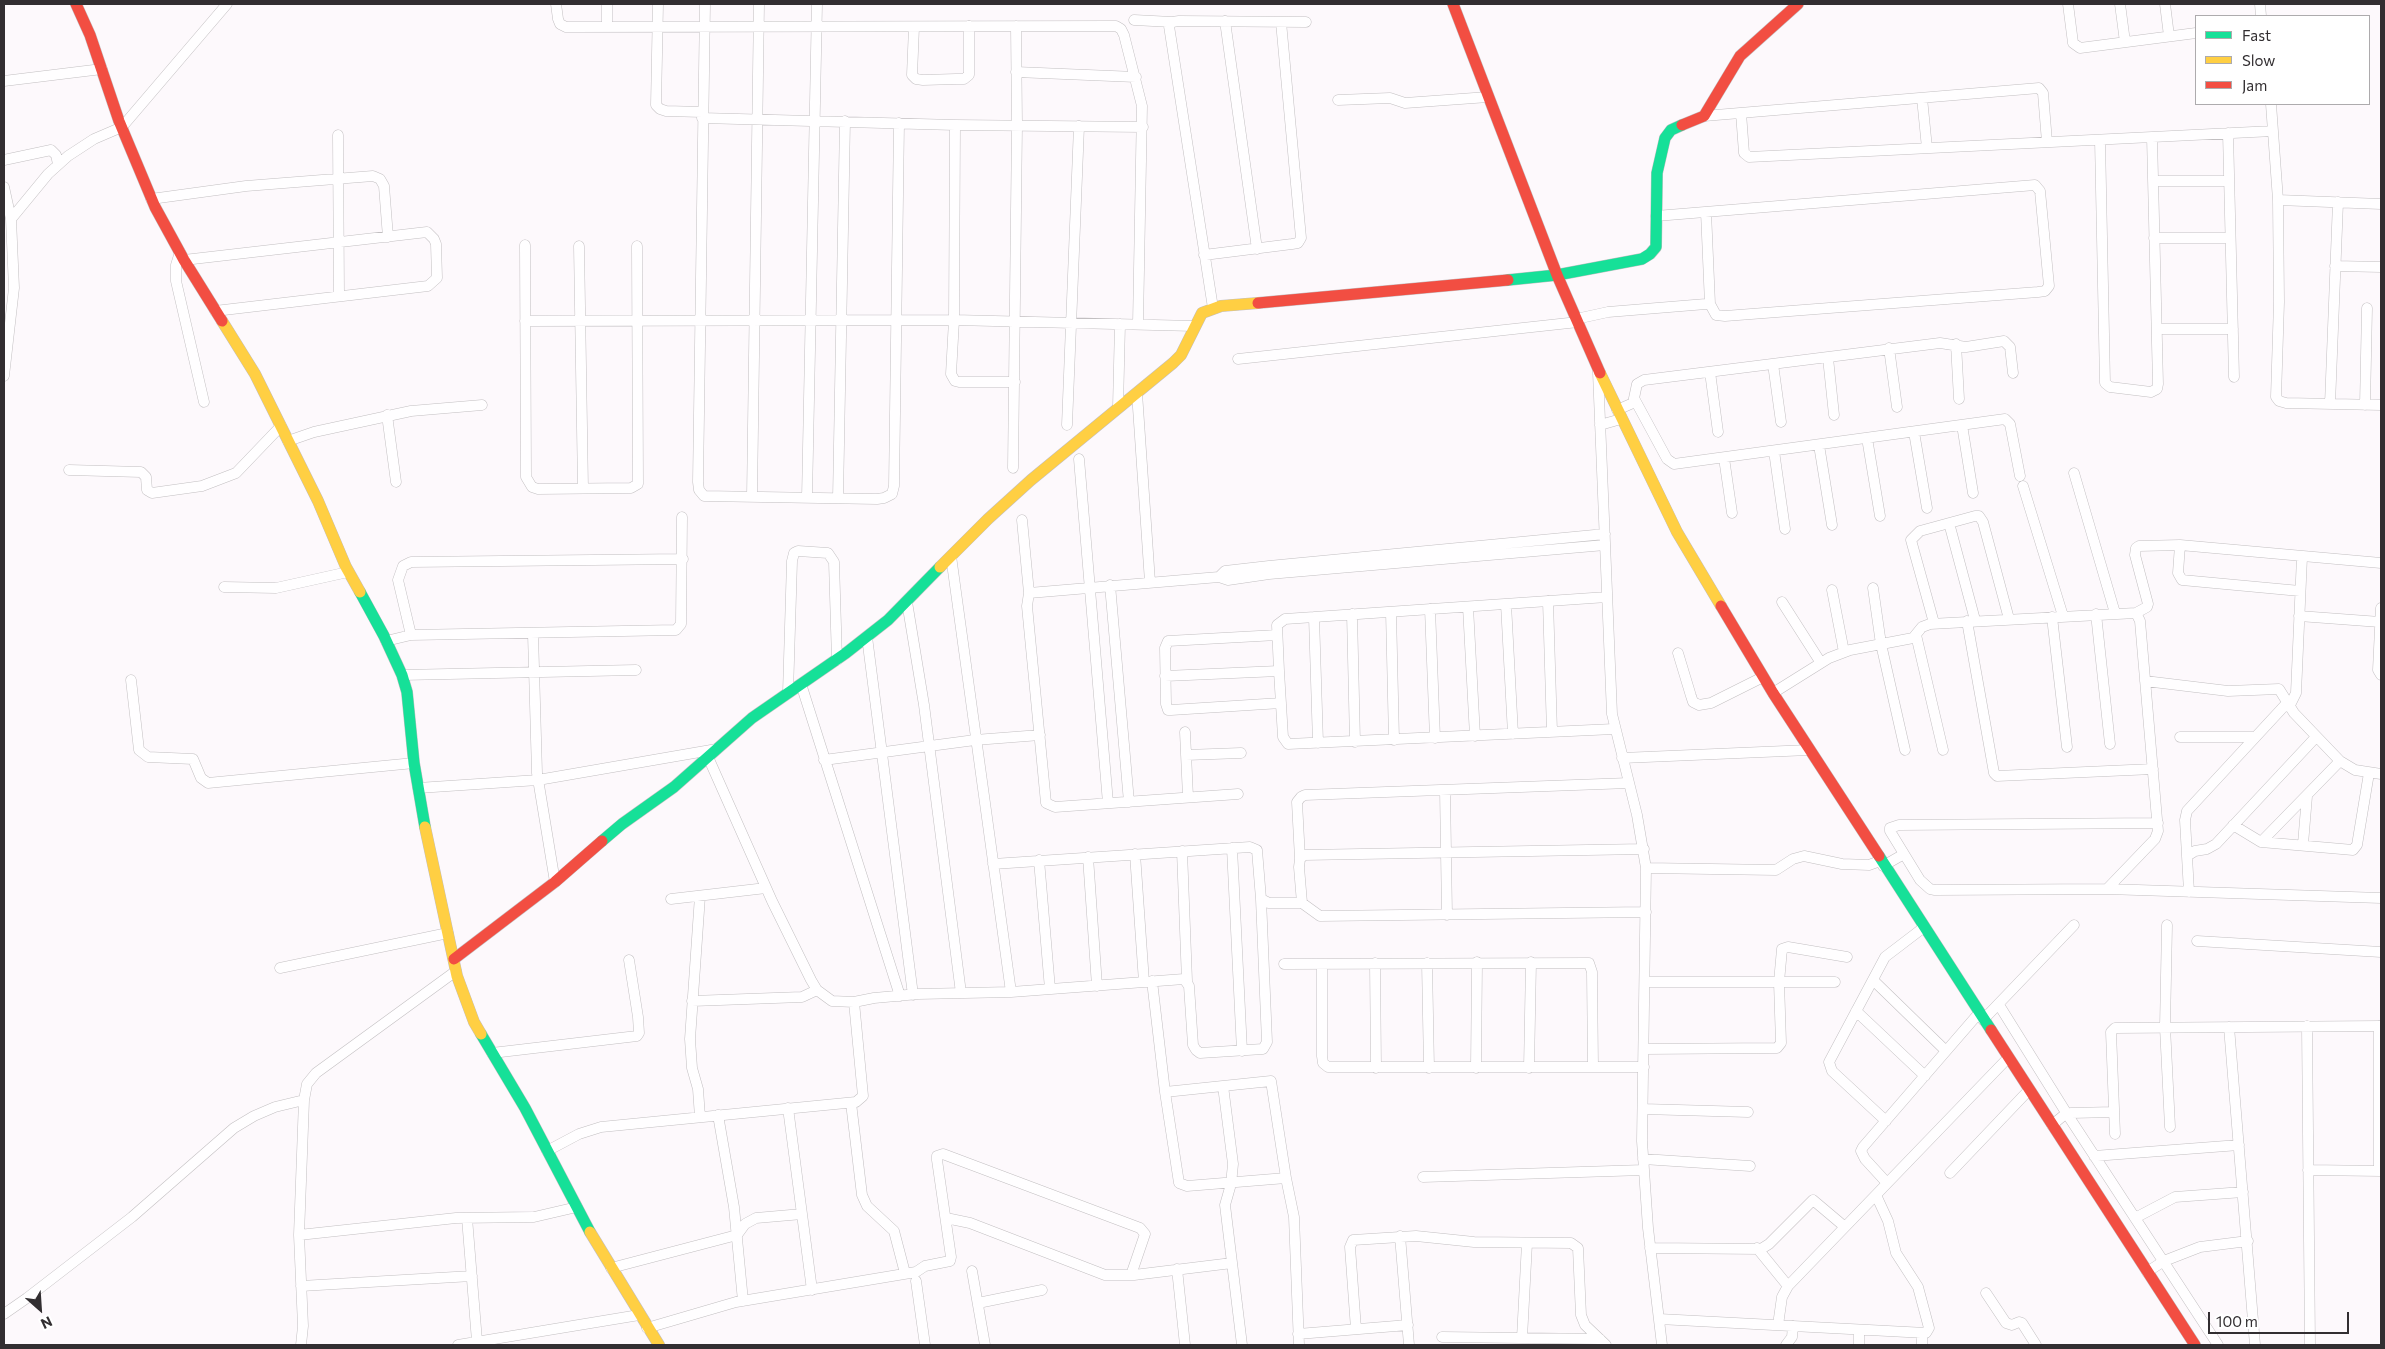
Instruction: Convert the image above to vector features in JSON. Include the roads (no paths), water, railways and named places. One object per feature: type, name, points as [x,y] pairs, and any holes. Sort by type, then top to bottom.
[{"type":"street","points":[[76,4],[90,35],[122,127],[151,199],[214,310],[256,374],[348,572],[386,641],[402,675],[408,692],[418,788],[448,933],[456,971],[474,1022],[611,1268],[658,1345]]},
{"type":"street","points":[[11,219],[58,164],[94,139],[122,127],[227,4]]},
{"type":"street","points":[[556,4],[560,24],[566,27],[1116,26],[1124,35],[1142,106],[1138,324]]},
{"type":"street","points":[[607,4],[607,26]]},
{"type":"street","points":[[658,4],[656,105],[666,111],[758,119],[955,125],[1143,127]]},
{"type":"street","points":[[704,4],[699,490],[704,496],[884,498],[892,494],[894,486],[899,123]]},
{"type":"street","points":[[752,497],[759,4]]},
{"type":"street","points":[[807,498],[817,4]]},
{"type":"street","points":[[1453,4],[1488,97],[1566,274],[1583,318],[1598,368],[1611,698],[1614,729],[1644,849],[1646,868],[1643,1159],[1650,1248],[1662,1345]]},
{"type":"street","points":[[1704,116],[1740,56],[1798,4]]},
{"type":"street","points":[[2068,4],[2072,36],[2076,46],[2084,48],[2195,33]]},
{"type":"street","points":[[2120,4],[2125,42]]},
{"type":"street","points":[[2165,4],[2169,36]]},
{"type":"street","points":[[1134,20],[1172,22],[1306,22]]},
{"type":"street","points":[[1225,21],[1257,249]]},
{"type":"street","points":[[1172,22],[1169,30],[1213,308]]},
{"type":"street","points":[[1204,255],[1298,243],[1301,238],[1281,22]]},
{"type":"street","points":[[914,27],[912,75],[916,79],[923,80],[964,79],[969,75],[969,26]]},
{"type":"street","points":[[1013,468],[1016,321],[1016,26]]},
{"type":"street","points":[[4,81],[102,70]]},
{"type":"street","points":[[1016,72],[1136,77]]},
{"type":"street","points":[[454,959],[555,882],[611,833],[674,787],[752,718],[868,637],[907,602],[988,519],[1052,461],[1181,355],[1202,313],[1213,308],[1566,274],[1642,259],[1656,247],[1657,173],[1665,138],[1671,130],[1704,116],[2039,88],[2043,93],[2047,142]]},
{"type":"street","points":[[1338,100],[1390,98],[1404,104],[1488,97]]},
{"type":"street","points":[[1922,98],[1927,148]]},
{"type":"street","points":[[2271,105],[2278,200],[2279,302],[2276,397],[2279,401],[2286,403],[2381,405]]},
{"type":"street","points":[[1741,113],[1744,153],[1749,157],[2273,131]]},
{"type":"street","points":[[838,498],[845,121]]},
{"type":"street","points":[[955,125],[954,320],[951,374],[955,381],[1015,382]]},
{"type":"street","points":[[1067,425],[1079,126]]},
{"type":"street","points":[[2228,133],[2234,377]]},
{"type":"street","points":[[338,134],[339,296]]},
{"type":"street","points":[[2100,140],[2105,379],[2107,386],[2147,392],[2157,389],[2152,138]]},
{"type":"street","points":[[4,160],[51,150],[56,155],[58,164]]},
{"type":"street","points":[[151,199],[246,186],[373,176],[380,179],[384,186],[388,237]]},
{"type":"street","points":[[2153,182],[2229,181]]},
{"type":"street","points":[[1656,216],[2035,185],[2040,192],[2049,286],[2045,290],[2008,294],[1716,316],[1710,304],[1706,212]]},
{"type":"street","points":[[4,187],[11,219],[14,288],[4,376]]},
{"type":"street","points":[[2278,200],[2381,204]]},
{"type":"street","points":[[2330,404],[2338,202]]},
{"type":"street","points":[[182,256],[427,232],[431,234],[436,244],[435,282],[428,286],[214,310]]},
{"type":"street","points":[[2154,238],[2230,238]]},
{"type":"street","points":[[525,245],[526,477],[528,483],[538,488],[631,488],[638,484],[636,246]]},
{"type":"street","points":[[579,246],[583,488]]},
{"type":"street","points":[[182,256],[176,265],[176,281],[204,402]]},
{"type":"street","points":[[2336,266],[2381,267]]},
{"type":"street","points":[[1238,359],[1710,304]]},
{"type":"street","points":[[2366,405],[2367,308]]},
{"type":"street","points":[[525,321],[954,320],[1194,326]]},
{"type":"street","points":[[1118,407],[1120,324]]},
{"type":"street","points":[[2157,329],[2233,329]]},
{"type":"street","points":[[1600,425],[1625,408],[1639,381],[1828,358],[1890,348],[1940,343],[1974,346],[2004,341],[2010,347],[2013,373]]},
{"type":"street","points":[[1956,344],[1959,399]]},
{"type":"street","points":[[1890,348],[1897,407]]},
{"type":"street","points":[[1828,358],[1834,415]]},
{"type":"street","points":[[1774,364],[1781,422]]},
{"type":"street","points":[[1598,368],[1625,408],[1670,462],[1681,464],[2009,420],[2022,481],[2058,616],[2067,747]]},
{"type":"street","points":[[1710,372],[1718,432]]},
{"type":"street","points":[[1137,393],[1150,582]]},
{"type":"street","points":[[288,441],[314,432],[388,415],[482,404]]},
{"type":"street","points":[[1625,408],[1677,532],[1763,677],[1779,689],[1809,750],[1890,860],[1923,928],[1988,1013],[2156,1266],[2218,1345]]},
{"type":"street","points":[[388,415],[396,482]]},
{"type":"street","points":[[69,470],[141,472],[146,477],[147,490],[152,492],[202,486],[236,473],[281,426]]},
{"type":"street","points":[[1962,426],[1973,493]]},
{"type":"street","points":[[1914,432],[1927,508]]},
{"type":"street","points":[[1867,438],[1880,516]]},
{"type":"street","points":[[1819,445],[1832,525]]},
{"type":"street","points":[[1774,451],[1785,529]]},
{"type":"street","points":[[1080,458],[1108,803]]},
{"type":"street","points":[[1724,458],[1732,513]]},
{"type":"street","points":[[2074,473],[2116,613]]},
{"type":"street","points":[[1934,623],[1911,540],[1920,531],[1975,516],[1981,519],[2010,619]]},
{"type":"street","points":[[386,641],[411,635],[676,630],[681,624],[682,517]]},
{"type":"street","points":[[1022,520],[1029,593],[1027,606],[1046,803],[1055,807],[1238,794]]},
{"type":"street","points":[[1948,524],[1971,621],[1994,773],[1997,776],[2153,769]]},
{"type":"street","points":[[1029,593],[1219,577],[1225,571],[1269,570],[1605,540]]},
{"type":"street","points":[[1779,689],[1820,663],[1844,652],[1908,639],[1916,635],[1926,625],[1934,623],[2116,613],[2136,614],[2147,608],[2148,604],[2135,555],[2136,548],[2144,545],[2180,545],[2381,563]]},
{"type":"street","points":[[2180,545],[2178,573],[2182,580],[2300,591]]},
{"type":"street","points":[[788,693],[792,561],[794,554],[798,551],[828,553],[834,562],[837,660]]},
{"type":"street","points":[[951,556],[1011,992]]},
{"type":"street","points":[[2189,892],[2185,820],[2187,811],[2288,704],[2296,693],[2302,557]]},
{"type":"street","points":[[411,635],[398,580],[403,566],[411,562],[683,559]]},
{"type":"street","points":[[224,587],[276,588],[348,572]]},
{"type":"street","points":[[1110,585],[1130,802]]},
{"type":"street","points":[[1872,588],[1881,644],[1905,750]]},
{"type":"street","points":[[1832,590],[1844,652]]},
{"type":"street","points":[[1608,598],[1352,614],[1280,621],[1278,625],[1279,672],[1284,742],[1292,745],[1614,729]]},
{"type":"street","points":[[1548,601],[1552,732]]},
{"type":"street","points":[[907,602],[930,746],[961,993]]},
{"type":"street","points":[[1782,602],[1820,663]]},
{"type":"street","points":[[1506,604],[1513,734]]},
{"type":"street","points":[[1468,607],[1475,736]]},
{"type":"street","points":[[2381,608],[2378,670],[2381,675]]},
{"type":"street","points":[[1430,609],[1435,738]]},
{"type":"street","points":[[1391,612],[1394,740]]},
{"type":"street","points":[[1352,614],[1355,742]]},
{"type":"street","points":[[2096,614],[2110,744]]},
{"type":"street","points":[[2108,889],[2155,839],[2158,823],[2140,621],[2136,614]]},
{"type":"street","points":[[2300,616],[2380,622]]},
{"type":"street","points":[[1314,617],[1318,744]]},
{"type":"street","points":[[533,634],[538,780],[555,882]]},
{"type":"street","points":[[1278,635],[1168,641],[1165,648],[1165,676],[1168,710],[1281,703]]},
{"type":"street","points":[[1916,635],[1943,750]]},
{"type":"street","points":[[868,637],[913,995]]},
{"type":"street","points":[[1678,653],[1690,696],[1693,702],[1699,705],[1711,703],[1763,677]]},
{"type":"street","points":[[402,675],[636,670]]},
{"type":"street","points":[[1165,676],[1279,672]]},
{"type":"street","points":[[131,680],[139,750],[148,757],[193,759],[201,778],[208,783],[414,762]]},
{"type":"street","points":[[2145,681],[2228,691],[2275,689],[2281,692],[2288,704],[2316,737],[2340,761],[2355,770],[2381,774]]},
{"type":"street","points":[[801,684],[900,996]]},
{"type":"street","points":[[1185,732],[1188,797]]},
{"type":"street","points":[[824,760],[975,740],[1040,735]]},
{"type":"street","points":[[2180,737],[2254,738]]},
{"type":"street","points":[[2187,856],[2212,847],[2316,737]]},
{"type":"street","points":[[418,788],[538,780],[717,749]]},
{"type":"street","points":[[1622,758],[1809,750]]},
{"type":"street","points":[[1186,755],[1241,753]]},
{"type":"street","points":[[708,757],[766,888],[817,990],[832,1001],[854,1002],[913,995],[1011,992],[1184,979],[1187,981]]},
{"type":"street","points":[[2261,842],[2340,761]]},
{"type":"street","points":[[2233,825],[2261,842],[2303,844],[2348,851],[2356,848],[2369,772]]},
{"type":"street","points":[[1302,903],[1297,802],[1301,797],[1629,784]]},
{"type":"street","points":[[1445,790],[1447,915]]},
{"type":"street","points":[[2303,844],[2307,796]]},
{"type":"street","points":[[1890,860],[1890,831],[1892,826],[2158,823]]},
{"type":"street","points":[[992,864],[1250,846],[1257,850],[1267,1042],[1263,1049],[1200,1053],[1193,1045],[1189,986],[1187,981],[1182,851]]},
{"type":"street","points":[[1232,848],[1242,1051]]},
{"type":"street","points":[[1300,859],[1304,855],[1310,854],[1644,849]]},
{"type":"street","points":[[1135,854],[1148,982],[1179,1183],[1187,1186],[1231,1184],[1286,1178]]},
{"type":"street","points":[[1646,868],[1776,870],[1793,859],[1804,856],[1842,864],[1869,865],[1890,860],[1930,889],[1935,890],[2108,889],[2381,898]]},
{"type":"street","points":[[1088,857],[1097,986]]},
{"type":"street","points":[[1039,860],[1050,989]]},
{"type":"street","points":[[671,899],[766,888]]},
{"type":"street","points":[[700,896],[690,1039],[692,1068],[698,1089],[700,1117]]},
{"type":"street","points":[[1261,899],[1269,903],[1302,903],[1314,913],[1329,918],[1646,912]]},
{"type":"street","points":[[1887,1183],[1865,1159],[1862,1151],[1946,1051],[1988,1013],[2074,925]]},
{"type":"street","points":[[2167,925],[2165,1027],[2170,1128]]},
{"type":"street","points":[[1886,1121],[1829,1067],[1829,1062],[1889,952],[1923,928]]},
{"type":"street","points":[[280,968],[448,933]]},
{"type":"street","points":[[2197,941],[2381,952]]},
{"type":"street","points":[[1644,1049],[1777,1048],[1781,1043],[1780,952],[1784,948],[1847,957]]},
{"type":"street","points":[[492,1053],[637,1036],[639,1033],[638,1017],[630,960]]},
{"type":"street","points":[[1476,1068],[1477,962]]},
{"type":"street","points":[[1529,1068],[1530,962]]},
{"type":"street","points":[[1375,963],[1376,1068]]},
{"type":"street","points":[[1426,963],[1429,1068]]},
{"type":"street","points":[[1284,964],[1589,963],[1592,972],[1593,1067]]},
{"type":"street","points":[[1322,964],[1323,1063],[1328,1068],[1644,1067]]},
{"type":"street","points":[[301,1345],[303,1326],[299,1234],[304,1100],[307,1084],[316,1072],[456,971]]},
{"type":"street","points":[[1873,980],[1946,1051]]},
{"type":"street","points":[[1644,982],[1834,982]]},
{"type":"street","points":[[692,1001],[802,997],[817,990]]},
{"type":"street","points":[[547,1151],[579,1134],[601,1127],[851,1103],[861,1100],[863,1096],[854,1002]]},
{"type":"street","points":[[1856,1010],[1925,1076]]},
{"type":"street","points":[[1988,1013],[2008,1058],[2029,1090],[2094,1156],[2135,1218],[2156,1266],[2195,1345]]},
{"type":"street","points":[[2229,1026],[2255,1345]]},
{"type":"street","points":[[2307,1026],[2310,1345]]},
{"type":"street","points":[[2115,1134],[2112,1029],[2120,1027],[2380,1026],[2380,1171],[2308,1170]]},
{"type":"street","points":[[1778,1326],[1782,1297],[1788,1286],[2008,1058]]},
{"type":"street","points":[[1165,1092],[1271,1081],[1294,1217],[1299,1345]]},
{"type":"street","points":[[1222,1086],[1233,1164],[1231,1184],[1225,1206],[1242,1345]]},
{"type":"street","points":[[1950,1173],[2029,1090]]},
{"type":"street","points":[[4,1314],[132,1217],[234,1128],[254,1116],[275,1107],[304,1100]]},
{"type":"street","points":[[851,1103],[862,1195],[867,1206],[894,1231],[906,1273]]},
{"type":"street","points":[[788,1108],[812,1290]]},
{"type":"street","points":[[1643,1108],[1748,1112]]},
{"type":"street","points":[[2059,1119],[2114,1112]]},
{"type":"street","points":[[718,1115],[737,1235],[743,1301]]},
{"type":"street","points":[[2094,1156],[2239,1145]]},
{"type":"street","points":[[646,1328],[743,1301],[906,1273],[951,1259],[937,1160],[937,1156],[943,1154],[1140,1228],[1144,1234],[1132,1275]]},
{"type":"street","points":[[1643,1159],[1750,1166]]},
{"type":"street","points":[[1424,1177],[1644,1170]]},
{"type":"street","points":[[2135,1218],[2175,1197],[2244,1192]]},
{"type":"street","points":[[1659,1318],[1778,1326],[1791,1338],[1859,1330],[1922,1334],[1928,1331],[1929,1328],[1918,1288],[1896,1253],[1888,1221],[1876,1195]]},
{"type":"street","points":[[1650,1248],[1766,1247],[1813,1200],[1845,1227]]},
{"type":"street","points":[[299,1234],[384,1224],[467,1218],[540,1216],[577,1207]]},
{"type":"street","points":[[611,1268],[737,1235],[745,1224],[756,1218],[802,1214]]},
{"type":"street","points":[[467,1218],[477,1341]]},
{"type":"street","points":[[946,1218],[970,1223],[1105,1275],[1132,1275],[1232,1263]]},
{"type":"street","points":[[1400,1236],[1409,1345]]},
{"type":"street","points":[[1356,1329],[1350,1243],[1356,1239],[1431,1236],[1474,1242],[1571,1243],[1578,1248],[1580,1315],[1586,1325],[1603,1342]]},
{"type":"street","points":[[2156,1266],[2200,1247],[2248,1241]]},
{"type":"street","points":[[1522,1338],[1527,1243]]},
{"type":"street","points":[[1757,1248],[1788,1286]]},
{"type":"street","points":[[1177,1270],[1185,1345]]},
{"type":"street","points":[[972,1271],[985,1345]]},
{"type":"street","points":[[301,1286],[472,1276]]},
{"type":"street","points":[[916,1281],[925,1345]]},
{"type":"street","points":[[978,1303],[1042,1290]]},
{"type":"street","points":[[1986,1293],[2006,1324],[2022,1323],[2036,1345]]},
{"type":"street","points":[[458,1345],[639,1315]]},
{"type":"street","points":[[1298,1334],[1408,1325]]},
{"type":"street","points":[[1859,1330],[1859,1345]]},
{"type":"street","points":[[1922,1334],[1922,1345]]},
{"type":"street","points":[[1442,1337],[1603,1342]]}]
